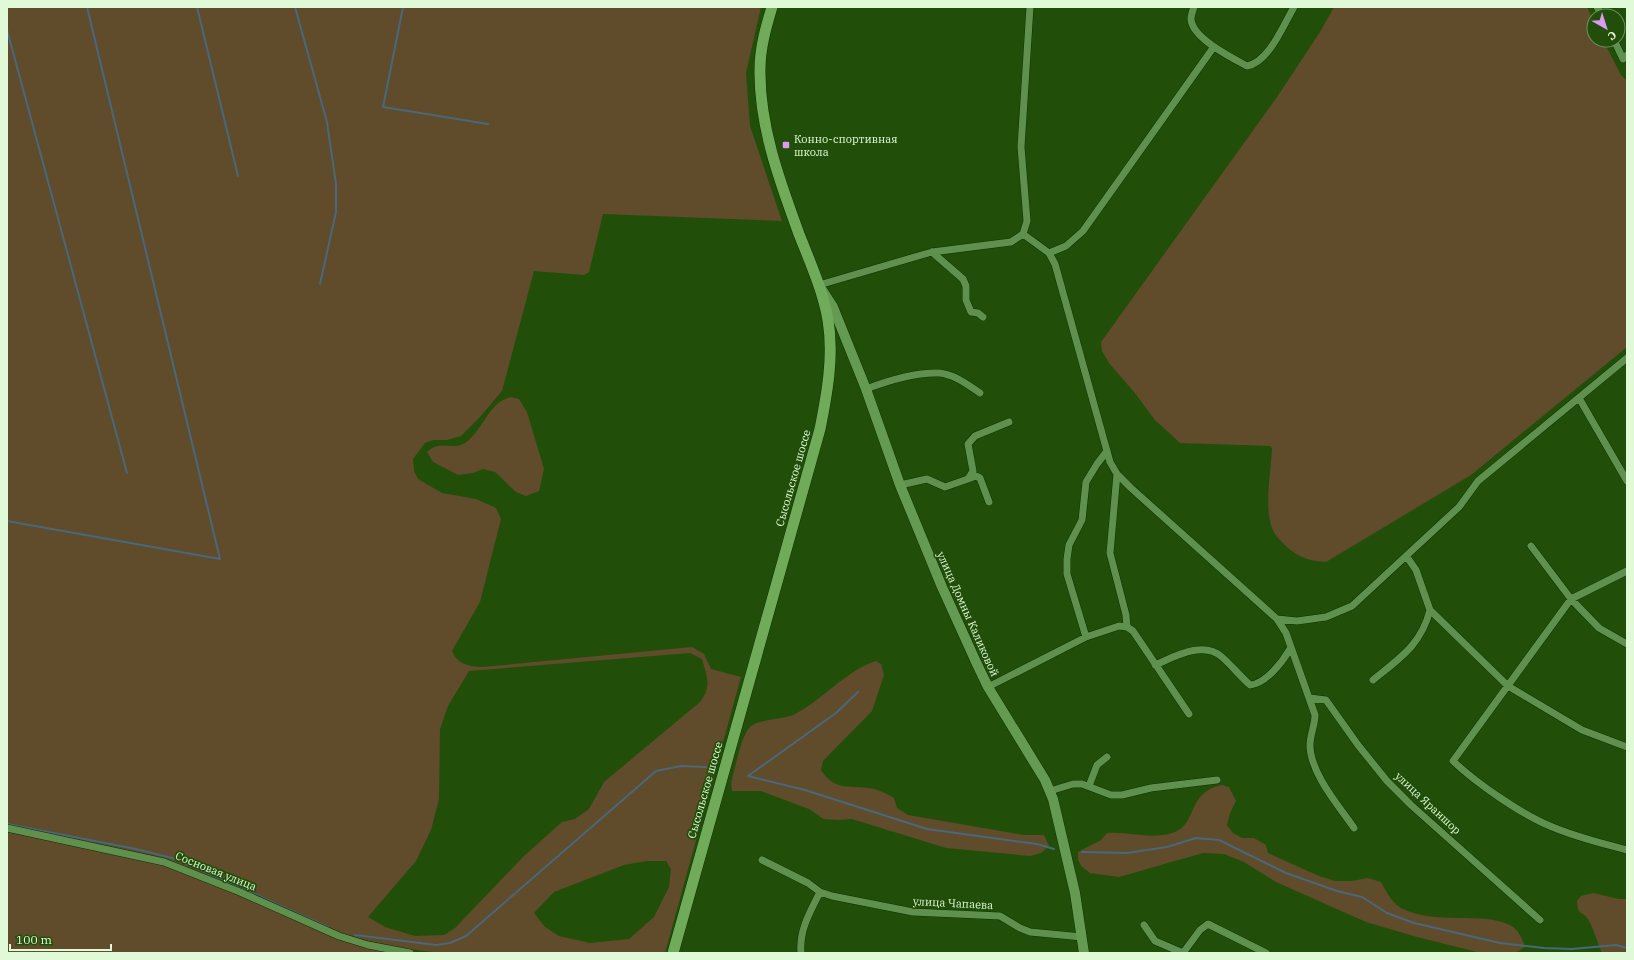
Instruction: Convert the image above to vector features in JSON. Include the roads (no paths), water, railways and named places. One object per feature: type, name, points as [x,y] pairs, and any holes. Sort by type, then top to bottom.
[{"type":"highway","name":"Сысольское шоссе","points":[[673,953],[820,429],[829,376],[828,321],[819,285],[787,202],[766,130],[760,68],[764,36],[772,7]]},
{"type":"main road","name":"улица Домны Каликовой","points":[[819,285],[833,307],[866,389],[900,485],[942,587],[988,687],[1045,780],[1050,791],[1076,893],[1084,953]]},
{"type":"street","points":[[819,285],[932,252],[1011,242],[1023,234],[1027,221],[1022,140],[1030,7]]},
{"type":"street","points":[[1194,7],[1191,18],[1193,26],[1213,48],[1247,66],[1252,65],[1267,54],[1294,7]]},
{"type":"street","points":[[1049,253],[1066,246],[1083,231],[1213,48]]},
{"type":"street","points":[[1618,48],[1623,59],[1627,55]]},
{"type":"street","points":[[1023,234],[1049,253],[1055,264],[1110,462],[1117,474],[1277,619],[1286,633],[1290,649],[1310,698],[1315,715],[1315,724],[1310,745],[1312,758],[1324,783],[1354,828]]},
{"type":"street","points":[[932,252],[963,279],[966,286],[966,300],[971,312],[978,313],[983,317]]},
{"type":"street","points":[[1277,619],[1297,621],[1326,617],[1352,606],[1407,557],[1458,507],[1478,481],[1627,358]]},
{"type":"street","points":[[866,389],[901,378],[939,373],[953,376],[980,393]]},
{"type":"street","points":[[1579,398],[1627,481]]},
{"type":"street","points":[[968,479],[973,471],[968,444],[976,436],[1009,422]]},
{"type":"street","points":[[1086,637],[1067,574],[1067,559],[1069,545],[1082,520],[1086,482],[1107,451]]},
{"type":"street","points":[[1117,474],[1110,553],[1126,615],[1127,627]]},
{"type":"street","points":[[900,485],[927,479],[945,487],[976,476],[980,478],[989,502]]},
{"type":"street","points":[[1531,546],[1571,599],[1599,628],[1627,644]]},
{"type":"street","points":[[1407,557],[1416,570],[1430,610],[1508,686],[1582,730],[1627,747]]},
{"type":"street","points":[[1627,571],[1571,599],[1453,761],[1518,809],[1550,826],[1627,850]]},
{"type":"street","points":[[1373,680],[1406,652],[1420,637],[1426,625],[1430,610]]},
{"type":"street","points":[[988,687],[1086,637],[1119,626],[1127,627],[1133,631],[1189,714]]},
{"type":"street","points":[[1155,665],[1187,651],[1202,649],[1221,655],[1243,679],[1250,685],[1255,685],[1274,670],[1290,649]]},
{"type":"street","name":"улица Яраншор","points":[[1310,698],[1326,700],[1358,745],[1387,780],[1411,805],[1540,920]]},
{"type":"street","points":[[1089,786],[1097,765],[1108,757]]},
{"type":"street","points":[[1050,791],[1073,784],[1089,786],[1111,795],[1122,795],[1151,788],[1217,780]]},
{"type":"street","name":"Сосновая улица","points":[[7,828],[164,862],[240,892],[339,936],[368,945],[410,953]]},
{"type":"street","points":[[762,860],[808,883],[820,892],[806,919],[801,934],[801,953]]},
{"type":"street","name":"улица Чапаева","points":[[820,892],[913,912],[1000,916],[1030,932],[1082,937]]},
{"type":"street","points":[[1144,925],[1155,941],[1183,953],[1200,930],[1208,924],[1266,953]]},
{"type":"waterway","points":[[7,521],[220,559],[87,7]]},
{"type":"waterway","points":[[197,7],[238,176]]},
{"type":"waterway","points":[[295,7],[327,122],[336,184],[336,212],[320,284]]},
{"type":"waterway","points":[[403,7],[383,107],[488,124]]},
{"type":"waterway","points":[[7,30],[127,473]]},
{"type":"waterway","points":[[748,776],[836,713],[858,692]]},
{"type":"waterway","points":[[355,935],[436,945],[450,943],[466,936],[656,771],[681,766],[706,767]]},
{"type":"waterway","points":[[748,776],[805,790],[927,829],[1037,844],[1054,849]]},
{"type":"waterway","points":[[7,824],[136,849],[176,859],[328,927]]},
{"type":"waterway","points":[[1082,852],[1127,853],[1167,847],[1196,838],[1219,840],[1286,873],[1337,891],[1362,897],[1387,913],[1414,923],[1500,943],[1544,948],[1572,949],[1616,945],[1627,948]]},
{"type":"place","name":"Конно-спортивная школа","points":[[786,145]]}]
